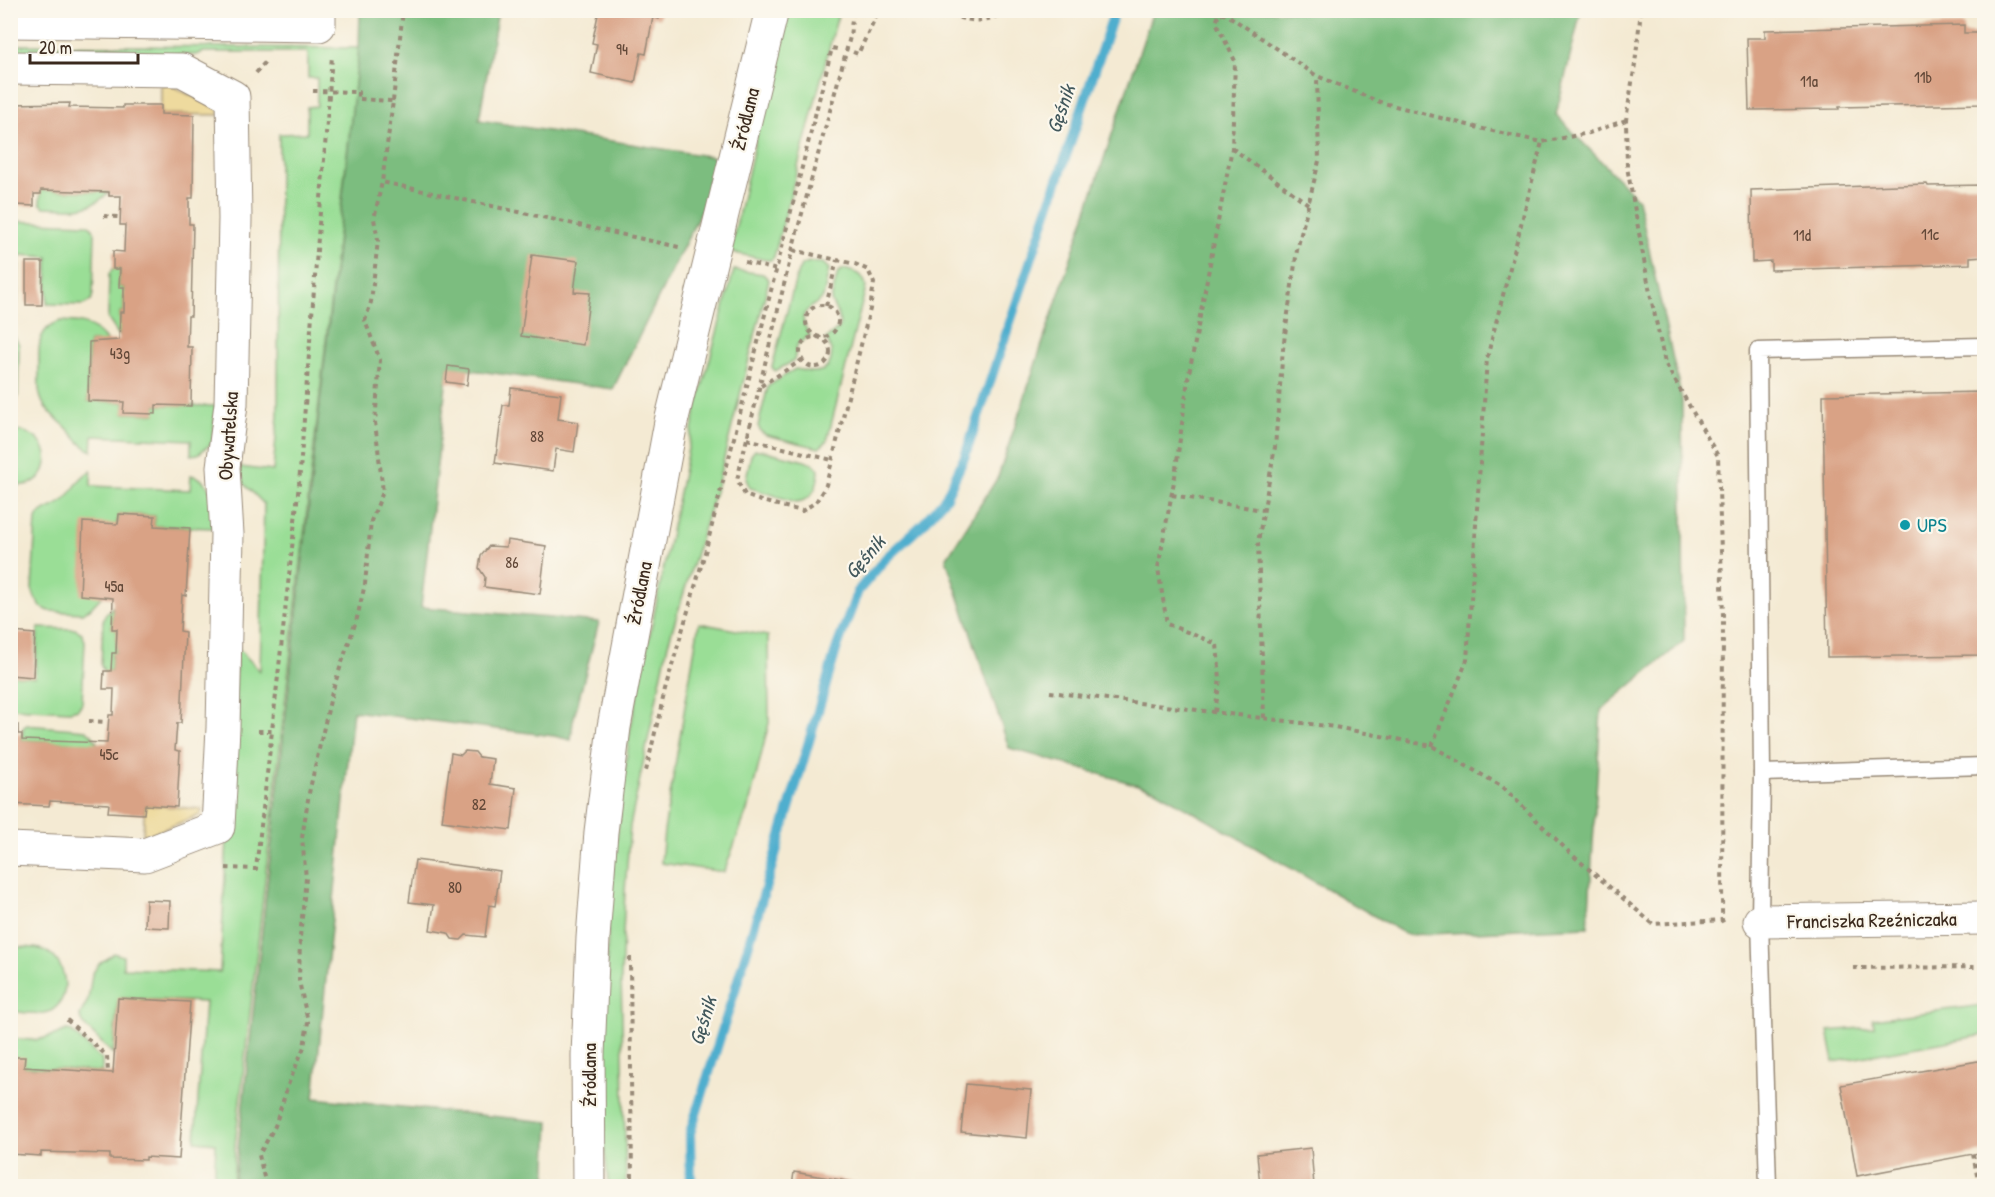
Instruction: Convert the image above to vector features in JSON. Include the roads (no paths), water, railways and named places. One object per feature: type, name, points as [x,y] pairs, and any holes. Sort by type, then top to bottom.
[{"type":"street","name":"Źródlana","points":[[589,1186],[588,1055],[593,938],[601,832],[614,727],[671,422],[772,10]]},
{"type":"street","points":[[10,21],[319,18]]},
{"type":"street","name":"Obywatelska","points":[[10,68],[182,70],[233,98],[235,219],[231,404],[223,467],[227,534],[223,728],[218,826],[145,855],[10,849]]},
{"type":"street","name":"Franciszka Rzeźniczaka","points":[[1760,921],[1984,918]]},
{"type":"lane","points":[[1768,1186],[1760,921],[1762,773],[1758,351],[1984,345]]},
{"type":"lane","points":[[1762,773],[1984,766]]},
{"type":"waterway","name":"Gęśnik","points":[[691,1186],[690,1133],[837,647],[858,591],[886,558],[923,524],[946,497],[965,456],[1115,10]]},
{"type":"place","name":"UPS","points":[[1905,525]]}]
